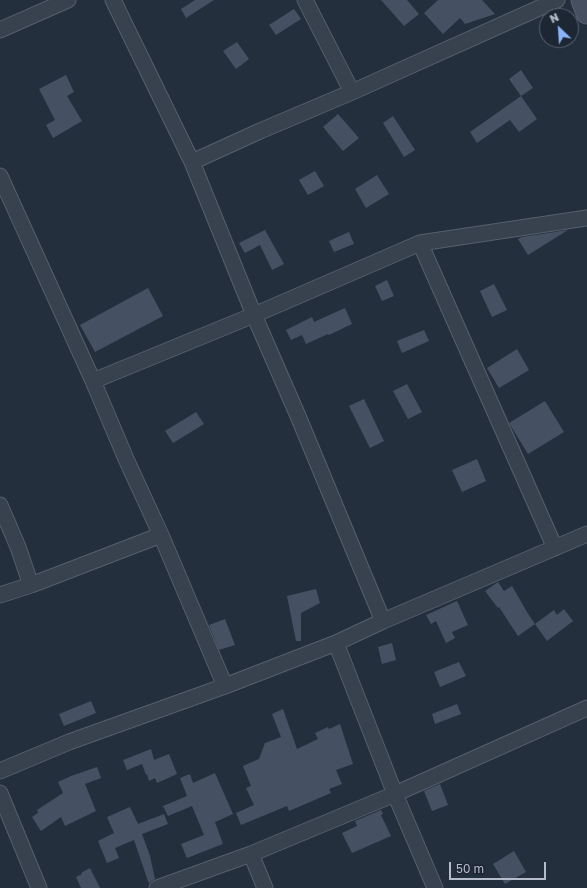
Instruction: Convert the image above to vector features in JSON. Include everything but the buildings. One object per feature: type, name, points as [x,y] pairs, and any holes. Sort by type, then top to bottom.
[{"type":"street","points":[[0,30],[68,0]]},
{"type":"street","points":[[113,0],[192,162],[254,315],[298,416],[383,621]]},
{"type":"street","points":[[305,0],[352,92]]},
{"type":"street","points":[[192,162],[556,0]]},
{"type":"street","points":[[582,0],[587,13]]},
{"type":"street","points":[[0,176],[161,535],[225,686]]},
{"type":"street","points":[[93,381],[254,315],[420,243],[587,218]]},
{"type":"street","points":[[420,243],[555,548]]},
{"type":"street","points":[[0,506],[18,547],[31,585]]},
{"type":"street","points":[[0,772],[69,742],[225,686],[336,643],[383,621],[587,534]]},
{"type":"street","points":[[0,595],[31,585],[161,535]]},
{"type":"street","points":[[336,643],[395,794],[435,888]]},
{"type":"street","points":[[156,888],[251,854],[395,794],[587,708]]},
{"type":"street","points":[[0,793],[39,888]]},
{"type":"street","points":[[251,854],[265,888]]}]
